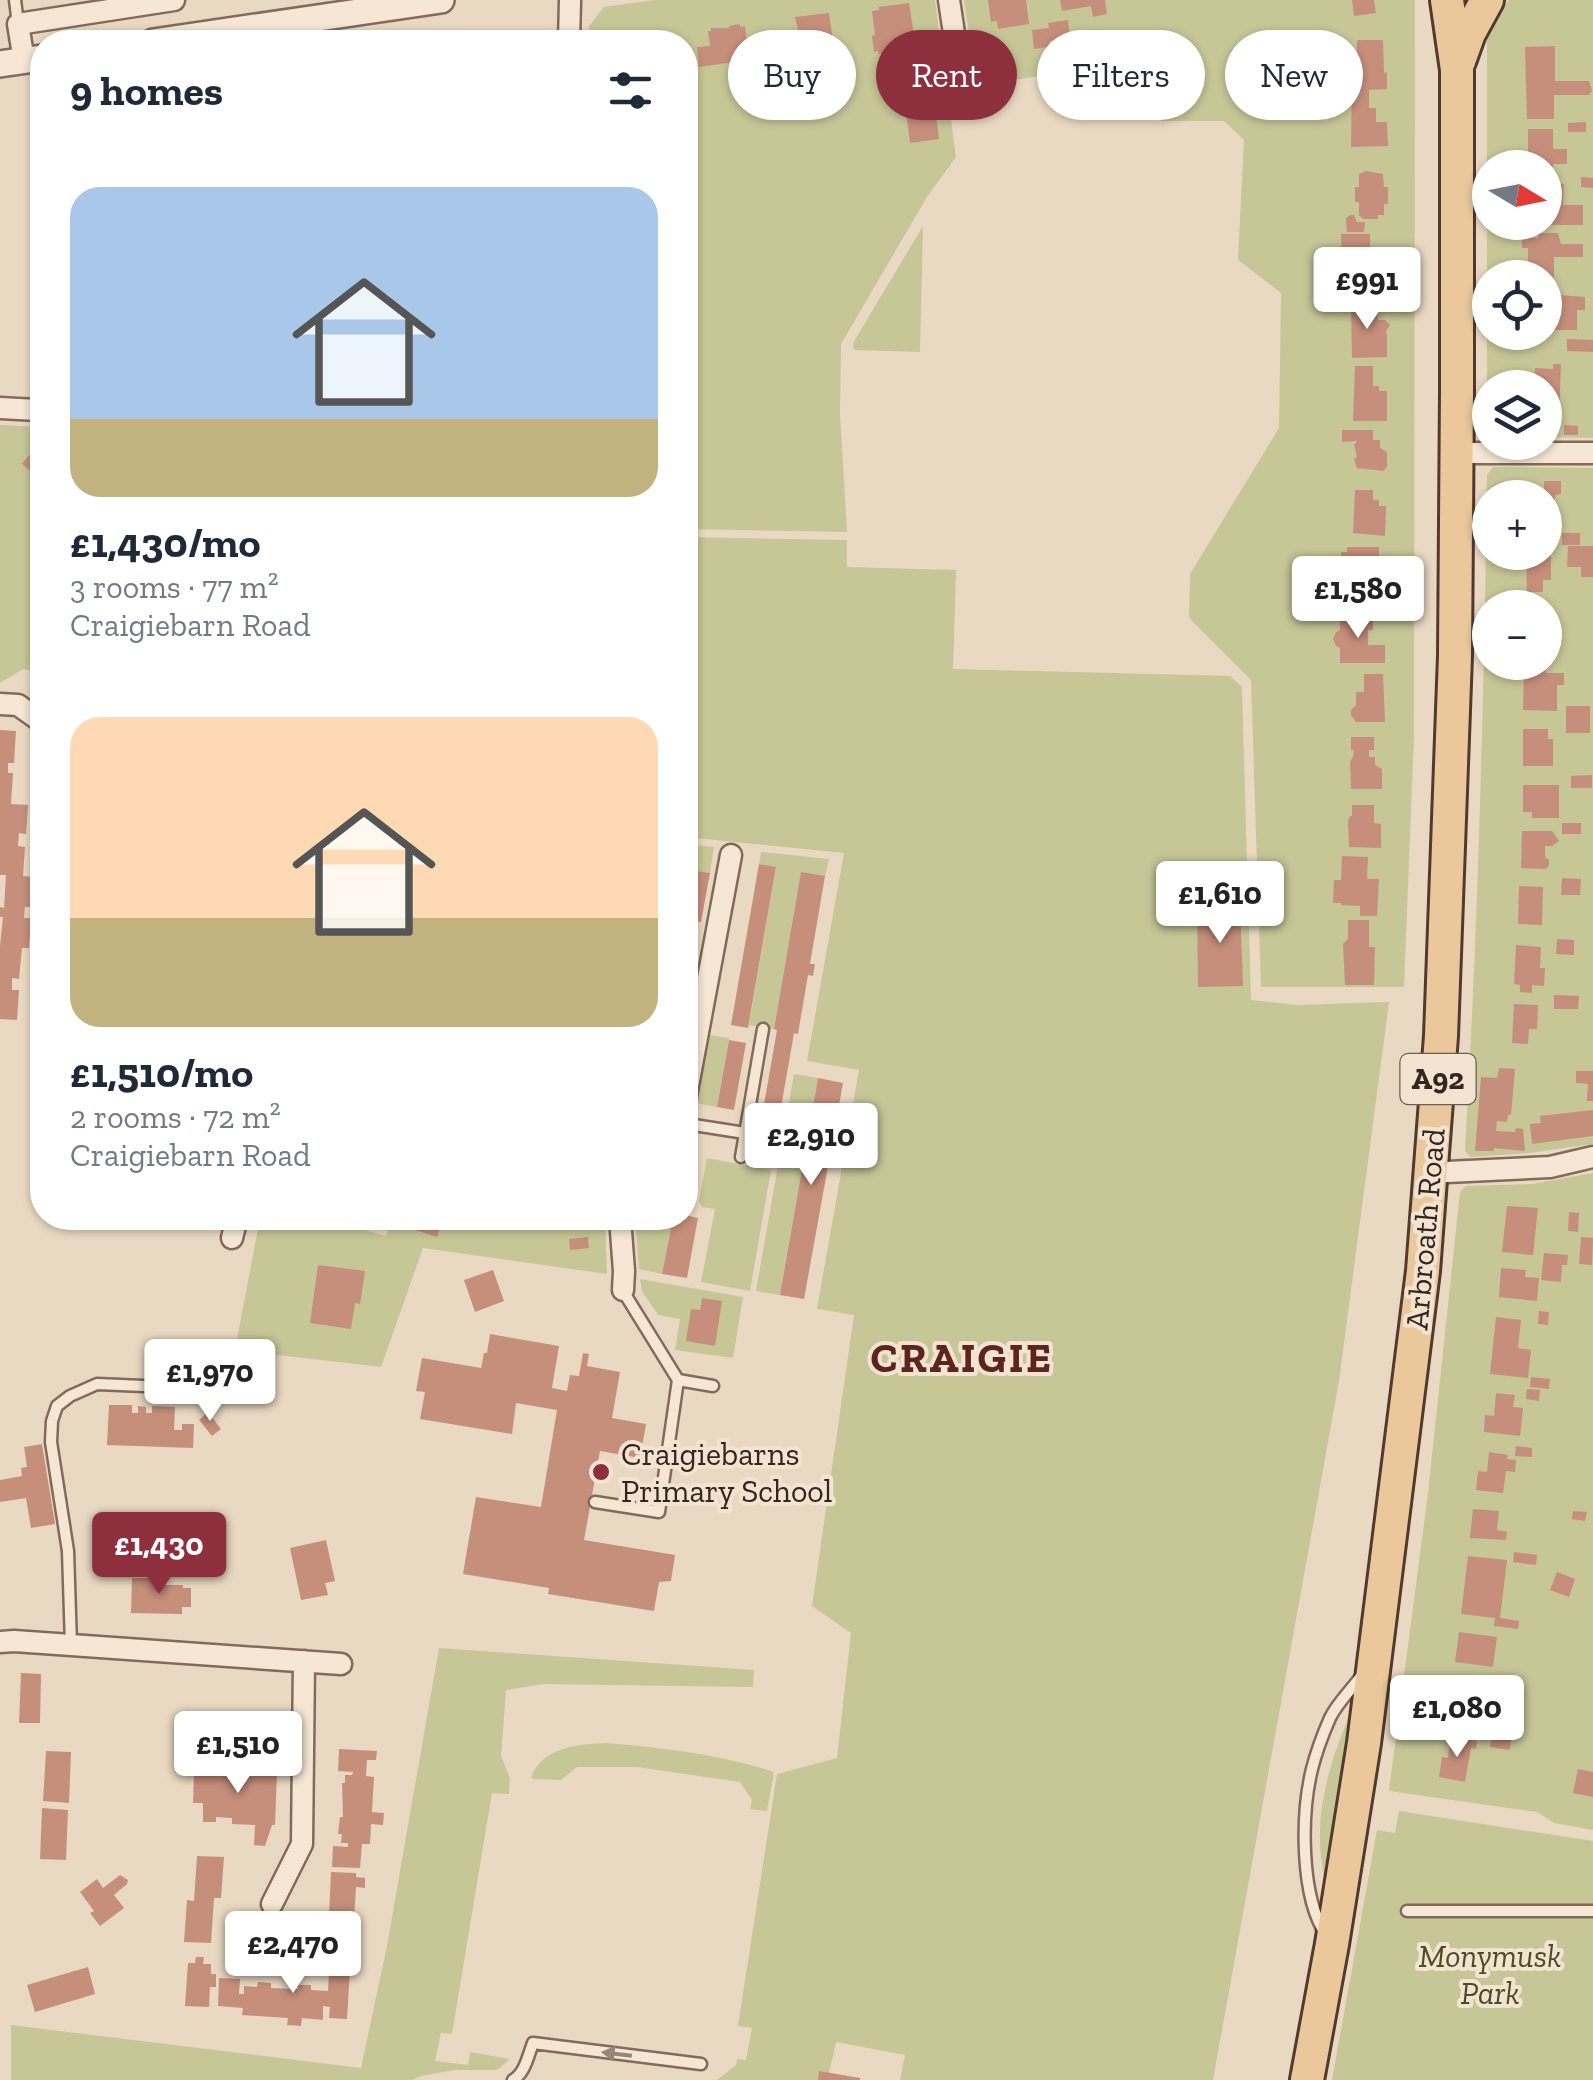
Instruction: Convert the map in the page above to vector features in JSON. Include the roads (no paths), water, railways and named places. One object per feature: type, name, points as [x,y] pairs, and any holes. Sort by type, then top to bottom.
[{"type":"main road","name":"Arbroath Road","points":[[1307,2080],[1364,1744],[1423,1271],[1444,986],[1455,656],[1456,453],[1457,70],[1447,0]]},
{"type":"main road","name":"Arbroath Road","points":[[1457,70],[1468,33],[1487,0]]},
{"type":"street","points":[[22,61],[18,24],[174,0]]},
{"type":"street","points":[[235,30],[440,0]]},
{"type":"street","points":[[569,30],[570,0]]},
{"type":"street","points":[[950,0],[954,30]]},
{"type":"street","points":[[0,408],[30,410]]},
{"type":"street","points":[[1456,453],[1593,454]]},
{"type":"street","points":[[0,704],[18,705],[30,714]]},
{"type":"street","points":[[698,1015],[731,855]]},
{"type":"street","points":[[1431,1171],[1550,1167],[1593,1157]]},
{"type":"street","points":[[621,1230],[623,1290]]},
{"type":"street","points":[[0,1642],[342,1664]]},
{"type":"street","points":[[272,1904],[302,1844],[304,1661]]},
{"type":"lane","points":[[14,0],[18,24]]},
{"type":"lane","points":[[741,1157],[763,1029]]},
{"type":"lane","points":[[698,1126],[744,1134]]},
{"type":"lane","points":[[595,1502],[659,1512],[678,1380],[623,1290]]},
{"type":"lane","points":[[678,1380],[713,1386]]},
{"type":"lane","points":[[71,1645],[68,1550],[50,1442],[57,1406],[97,1384],[167,1387]]},
{"type":"lane","points":[[1332,1944],[1319,1925],[1307,1881],[1305,1830],[1312,1769],[1332,1715],[1374,1660]]},
{"type":"lane","points":[[1407,1911],[1593,1912]]},
{"type":"lane","points":[[513,2080],[525,2065],[533,2044],[701,2064]]},
{"type":"place","name":"Craigiebarns Primary School","points":[[601,1472]]},
{"type":"district","name":"CRAIGIE","points":[[962,1357]]},
{"type":"park label","name":"Monymusk Park","points":[[1490,1974]]}]
